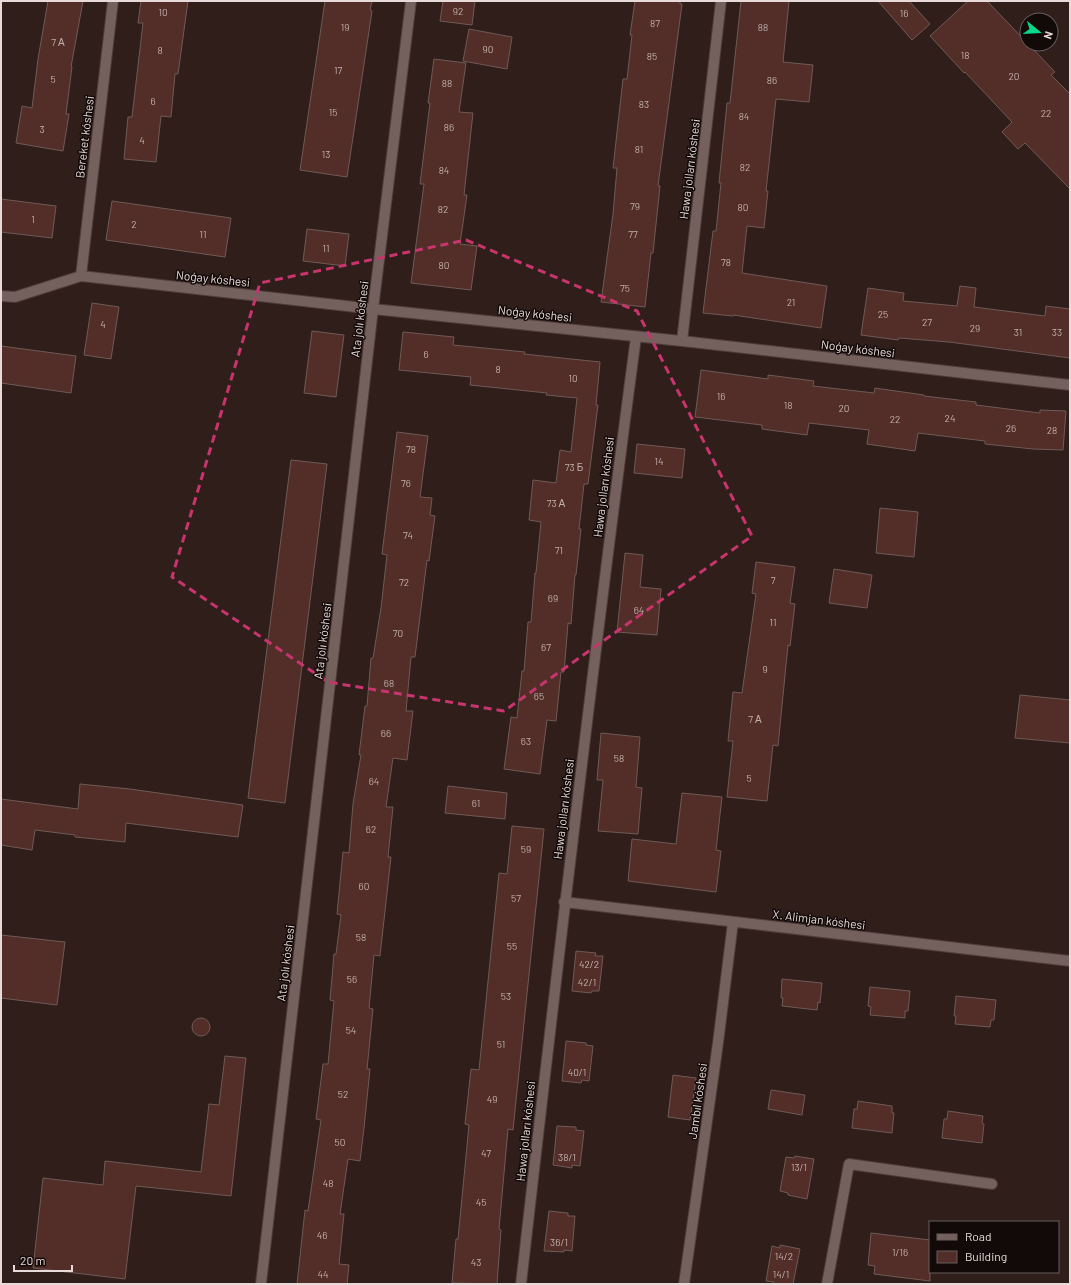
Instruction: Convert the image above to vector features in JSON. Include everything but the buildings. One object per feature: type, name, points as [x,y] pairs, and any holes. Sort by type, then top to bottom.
[{"type":"street","name":"Bereket kóshesi","points":[[81,276],[113,1]]},
{"type":"street","name":"Ata jolı kóshesi","points":[[261,1284],[373,309],[411,1]]},
{"type":"street","name":"Hawa jolları kóshesi","points":[[682,341],[721,1]]},
{"type":"street","name":"Noǵay kóshesi","points":[[1,296],[15,297],[81,276],[373,309],[682,341],[1070,385]]},
{"type":"street","name":"Hawa jolları kóshesi","points":[[521,1284],[564,902],[636,337]]},
{"type":"street","name":"X. Alimjan kóshesi","points":[[564,902],[1070,961]]},
{"type":"street","name":"Jambıl kóshesi","points":[[684,1284],[718,1043],[732,922]]},
{"type":"street","points":[[827,1284],[849,1164],[992,1184]]},
{"type":"highlighted area","points":[[466,240],[637,311],[752,536],[504,711],[328,682],[172,577],[260,283]]}]
